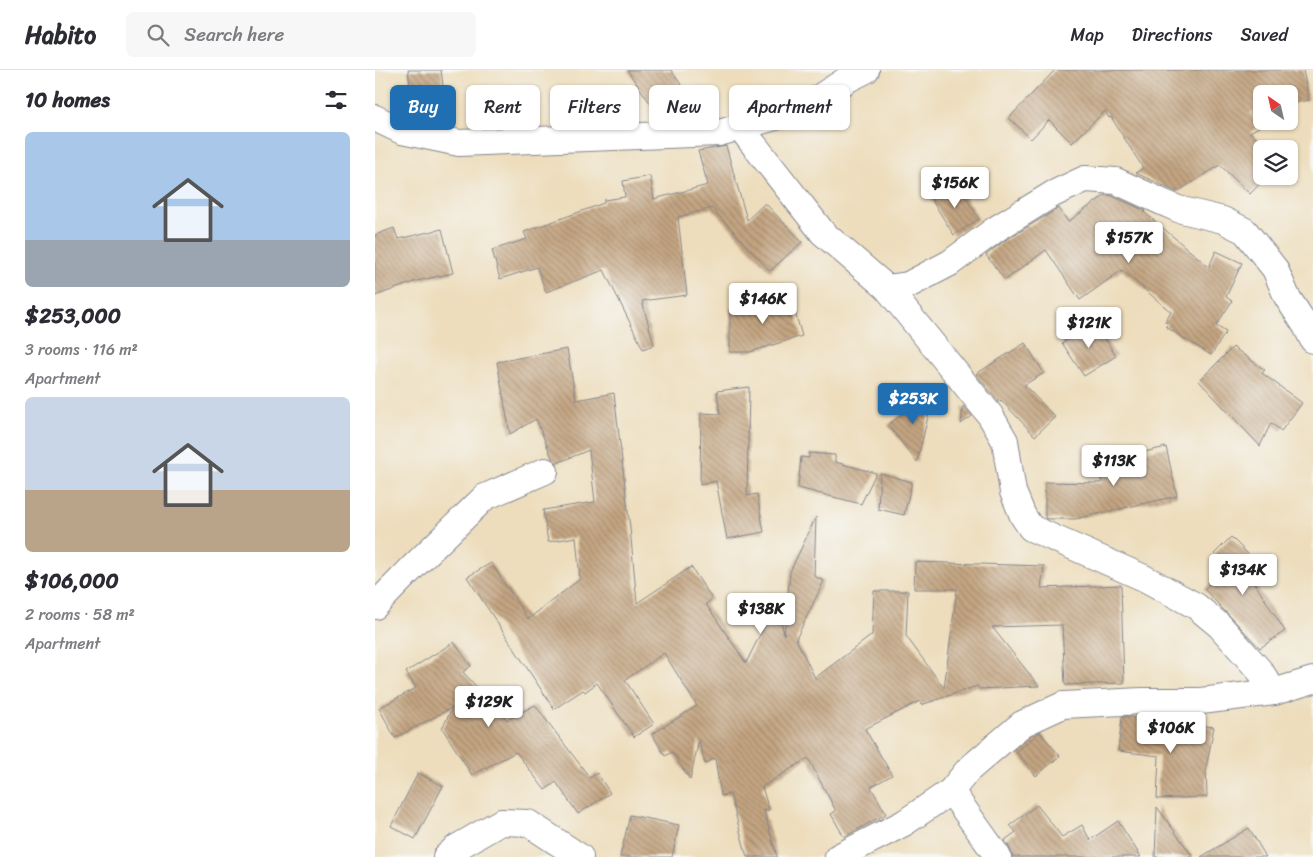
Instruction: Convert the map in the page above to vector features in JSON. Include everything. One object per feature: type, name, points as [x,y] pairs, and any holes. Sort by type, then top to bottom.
[{"type":"street","points":[[839,85],[866,70]]},
{"type":"street","points":[[375,118],[403,131],[459,143],[719,132],[729,130]]},
{"type":"street","points":[[742,130],[823,233],[887,288],[990,415],[1005,441],[1013,492],[1023,516],[1031,528],[1144,578],[1196,606],[1220,626],[1260,671],[1274,692]]},
{"type":"street","points":[[887,288],[908,285],[950,263],[996,229],[1053,194],[1085,179],[1116,181],[1179,209],[1223,220],[1245,232],[1275,269],[1287,297],[1313,340]]},
{"type":"street","points":[[375,606],[485,497],[545,471]]},
{"type":"street","points":[[838,857],[904,822],[951,791],[968,770],[1022,724],[1063,705],[1142,700],[1201,701],[1274,692],[1313,680]]},
{"type":"street","points":[[951,791],[998,857]]},
{"type":"street","points":[[446,857],[456,848],[501,822],[528,823],[580,857]]},
{"type":"building","points":[[408,70],[441,70],[443,85],[410,85]]},
{"type":"building","points":[[627,70],[671,70],[682,85],[649,85],[649,101]]},
{"type":"building","points":[[1055,70],[1303,70],[1309,100],[1298,102],[1298,85],[1253,85],[1253,111],[1250,112],[1253,117],[1254,130],[1250,132],[1258,140],[1253,140],[1253,185],[1258,185],[1250,194],[1220,165],[1177,192],[1136,173],[1143,168],[1111,117],[1109,118],[1105,111],[1072,143],[1049,120],[1031,139],[1009,118]]},
{"type":"building","points":[[726,146],[747,220],[765,203],[802,242],[770,271],[712,208],[678,217],[687,295],[642,301],[654,345],[643,349],[604,270],[546,292],[537,267],[500,279],[492,250],[527,239],[524,232],[604,203],[604,200],[625,197],[623,181],[650,176],[654,199],[708,185],[698,151]]},
{"type":"building","points":[[956,183],[979,219],[954,235],[931,199]]},
{"type":"building","points":[[1105,195],[1112,196],[1146,211],[1144,212],[1209,267],[1216,251],[1242,263],[1226,297],[1232,301],[1216,326],[1226,332],[1211,355],[1166,327],[1168,323],[1165,322],[1171,312],[1122,270],[1080,300],[1046,250],[1005,280],[986,255],[1004,241],[1059,208],[1068,222]]},
{"type":"building","points":[[394,228],[398,239],[442,229],[453,273],[417,281],[375,296],[375,235]]},
{"type":"building","points":[[790,295],[802,336],[750,352],[730,352],[730,308],[744,307]]},
{"type":"building","points":[[1095,323],[1116,356],[1084,376],[1062,343]]},
{"type":"building","points":[[1025,343],[1044,373],[1024,385],[1055,417],[1035,436],[1001,400],[999,402],[976,374]]},
{"type":"building","points":[[1233,347],[1265,370],[1262,373],[1302,403],[1281,431],[1271,423],[1260,446],[1199,381]]},
{"type":"building","points":[[567,349],[576,400],[614,393],[637,603],[691,567],[712,599],[706,604],[746,663],[777,600],[784,635],[790,572],[816,517],[814,576],[824,581],[796,639],[815,678],[872,635],[874,591],[908,591],[906,636],[944,688],[957,589],[914,589],[915,562],[1044,566],[1041,588],[1121,585],[1124,683],[1065,685],[1062,625],[992,627],[1039,686],[979,689],[977,686],[921,705],[920,701],[865,729],[892,775],[871,787],[886,814],[844,837],[831,814],[836,811],[808,758],[762,787],[769,810],[764,811],[777,857],[747,857],[730,794],[721,796],[715,758],[705,764],[699,740],[690,780],[672,752],[665,756],[652,734],[697,706],[664,653],[625,680],[654,724],[634,737],[597,683],[554,709],[467,577],[491,563],[528,619],[580,579],[576,537],[548,542],[543,510],[595,502],[589,450],[557,463],[552,458],[536,419],[510,434],[497,362]]},
{"type":"building","points":[[749,387],[747,496],[757,494],[764,532],[727,539],[716,481],[700,485],[701,413],[720,414],[717,391]]},
{"type":"building","points":[[935,388],[917,462],[888,425]]},
{"type":"building","points":[[963,406],[972,416],[961,424]]},
{"type":"building","points":[[1166,447],[1177,496],[1075,519],[1045,518],[1045,482],[1102,483],[1097,463]]},
{"type":"building","points":[[809,453],[835,455],[835,462],[876,473],[861,504],[798,488],[801,457],[809,458]]},
{"type":"building","points":[[880,473],[912,482],[904,515],[878,509]]},
{"type":"building","points":[[1231,537],[1255,561],[1246,570],[1285,631],[1260,648],[1204,589],[1228,568],[1214,554]]},
{"type":"building","points":[[454,642],[471,666],[463,672],[507,720],[535,705],[590,778],[597,773],[610,793],[578,814],[556,782],[545,790],[516,752],[472,775],[442,728],[453,707],[395,738],[379,708],[416,688],[406,672]]},
{"type":"building","points":[[1122,717],[1214,727],[1206,768],[1207,797],[1157,799],[1159,756],[1118,751]]},
{"type":"building","points":[[1040,732],[1060,756],[1036,776],[1016,752]]},
{"type":"building","points":[[418,773],[443,786],[415,839],[391,826]]},
{"type":"building","points":[[1037,805],[1062,837],[1082,825],[1090,840],[1118,821],[1141,857],[1013,857],[1005,840],[1016,832],[1010,825]]},
{"type":"building","points":[[1157,807],[1193,857],[1155,857]]},
{"type":"building","points":[[630,815],[679,825],[672,857],[620,857]]},
{"type":"building","points":[[1249,828],[1266,857],[1201,857]]}]
